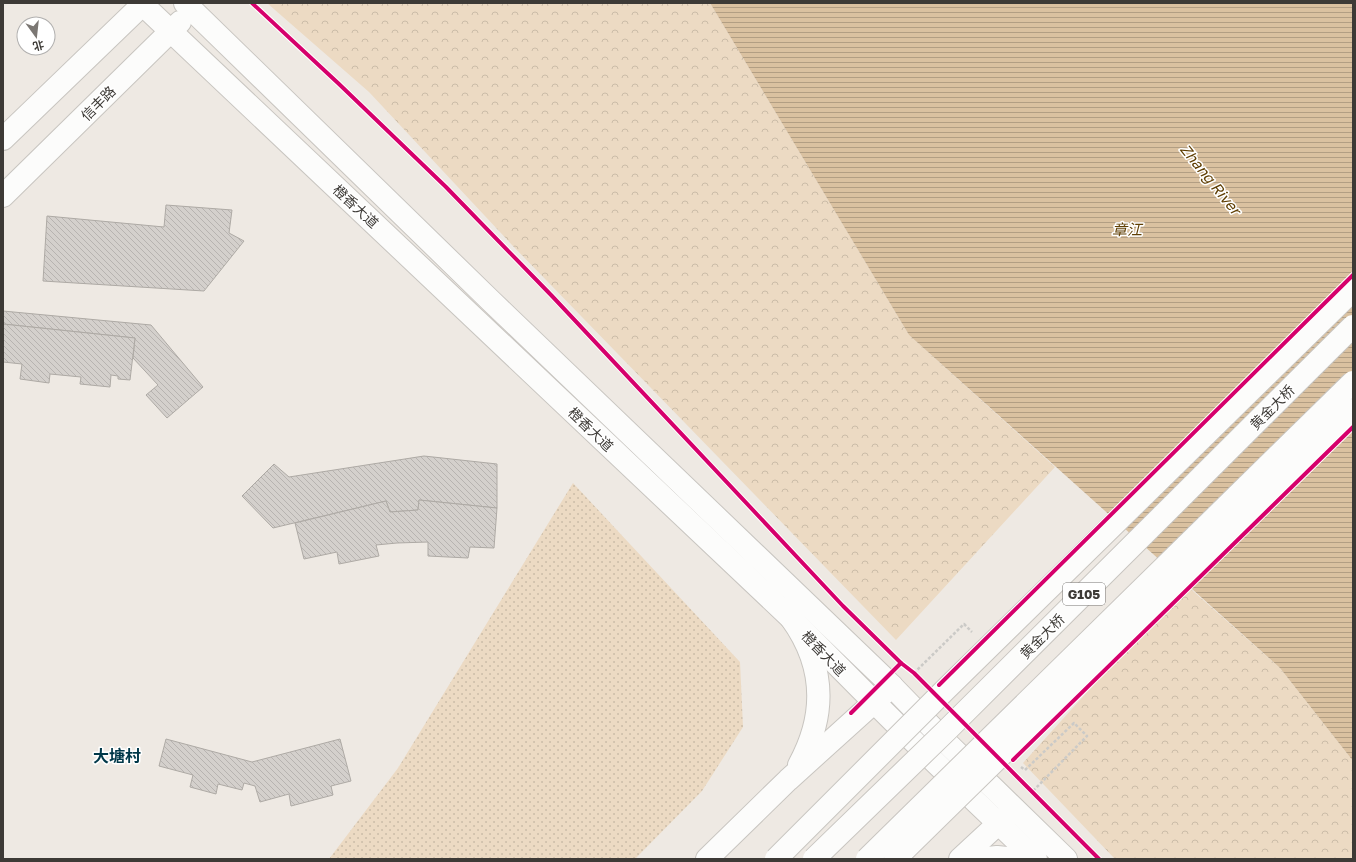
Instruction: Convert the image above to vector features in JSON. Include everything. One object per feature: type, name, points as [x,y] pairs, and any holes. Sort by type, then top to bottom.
[{"type":"main road","name":"橙香大道","points":[[142,3],[790,618],[873,703],[1036,859]]},
{"type":"main road","points":[[3,140],[142,3]]},
{"type":"main road","name":"橙香大道","points":[[189,6],[485,295],[892,686],[951,747],[1066,859]]},
{"type":"main road","name":"信丰路","points":[[3,196],[170,31],[189,6]]},
{"type":"main road","points":[[776,859],[946,689],[1353,290]]},
{"type":"main road","name":"黄金大桥","points":[[814,859],[952,725],[1353,326]]},
{"type":"main road","name":"G105","points":[[867,859],[1353,382]]},
{"type":"main road","points":[[895,859],[1353,410]]},
{"type":"main road","points":[[788,780],[799,766],[814,734],[818,716],[819,698],[818,680],[808,645],[799,629],[790,618]]},
{"type":"main road","points":[[707,859],[788,780],[892,686]]},
{"type":"main road","points":[[960,859],[1014,808]]},
{"type":"main road","points":[[979,859],[997,857],[1018,859]]},
{"type":"path","points":[[252,3],[446,187],[552,296],[833,595]]},
{"type":"path","points":[[914,673],[964,624],[973,633]]},
{"type":"path","points":[[905,666],[924,684]]},
{"type":"path","points":[[1019,765],[1025,770],[1074,724],[1087,736],[1032,792]]},
{"type":"path","points":[[1011,770],[1037,797]]},
{"type":"path","points":[[1084,842],[1099,859]]},
{"type":"green space","points":[[267,3],[710,3],[909,335],[1055,467],[896,640],[512,245],[369,92]]},
{"type":"green space","points":[[573,483],[740,662],[743,727],[702,791],[635,859],[329,859],[398,768]]},
{"type":"green space","points":[[1185,584],[1280,668],[1353,761],[1353,859],[1115,859],[1023,763]]},
{"type":"water","name":"章江","points":[[710,3],[1353,3],[1353,761],[1280,668],[909,335]]},
{"type":"building","points":[[166,205],[232,210],[229,233],[244,241],[204,291],[43,281],[47,216],[164,227]]},
{"type":"building","points":[[3,311],[151,325],[203,387],[167,418],[146,395],[158,385],[133,358],[135,338],[3,324]]},
{"type":"building","points":[[3,324],[135,338],[130,380],[118,379],[118,376],[111,375],[110,387],[80,384],[81,377],[50,374],[49,383],[20,379],[22,364],[3,362]]},
{"type":"building","points":[[424,456],[497,464],[497,508],[419,500],[418,510],[390,512],[386,501],[273,528],[242,496],[274,464],[289,477]]},
{"type":"building","points":[[419,500],[497,508],[494,548],[470,547],[468,558],[428,556],[428,542],[397,543],[376,545],[379,556],[339,564],[337,552],[304,559],[295,523],[386,501],[390,512],[418,510]]},
{"type":"building","points":[[166,739],[252,762],[340,739],[351,781],[331,786],[333,795],[291,806],[289,794],[260,802],[255,786],[244,783],[242,790],[218,784],[216,794],[190,787],[193,775],[159,766]]},
{"type":"cycle path","points":[[252,3],[446,187],[552,296],[843,606],[901,663],[914,673],[1099,859]]},
{"type":"cycle path","points":[[939,685],[1353,275]]},
{"type":"cycle path","points":[[1013,760],[1353,427]]},
{"type":"cycle path","points":[[851,713],[901,663]]},
{"type":"district","name":"大塘村","points":[[117,756]]},
{"type":"water label","name":"Zhang River","points":[[1211,179]]}]
